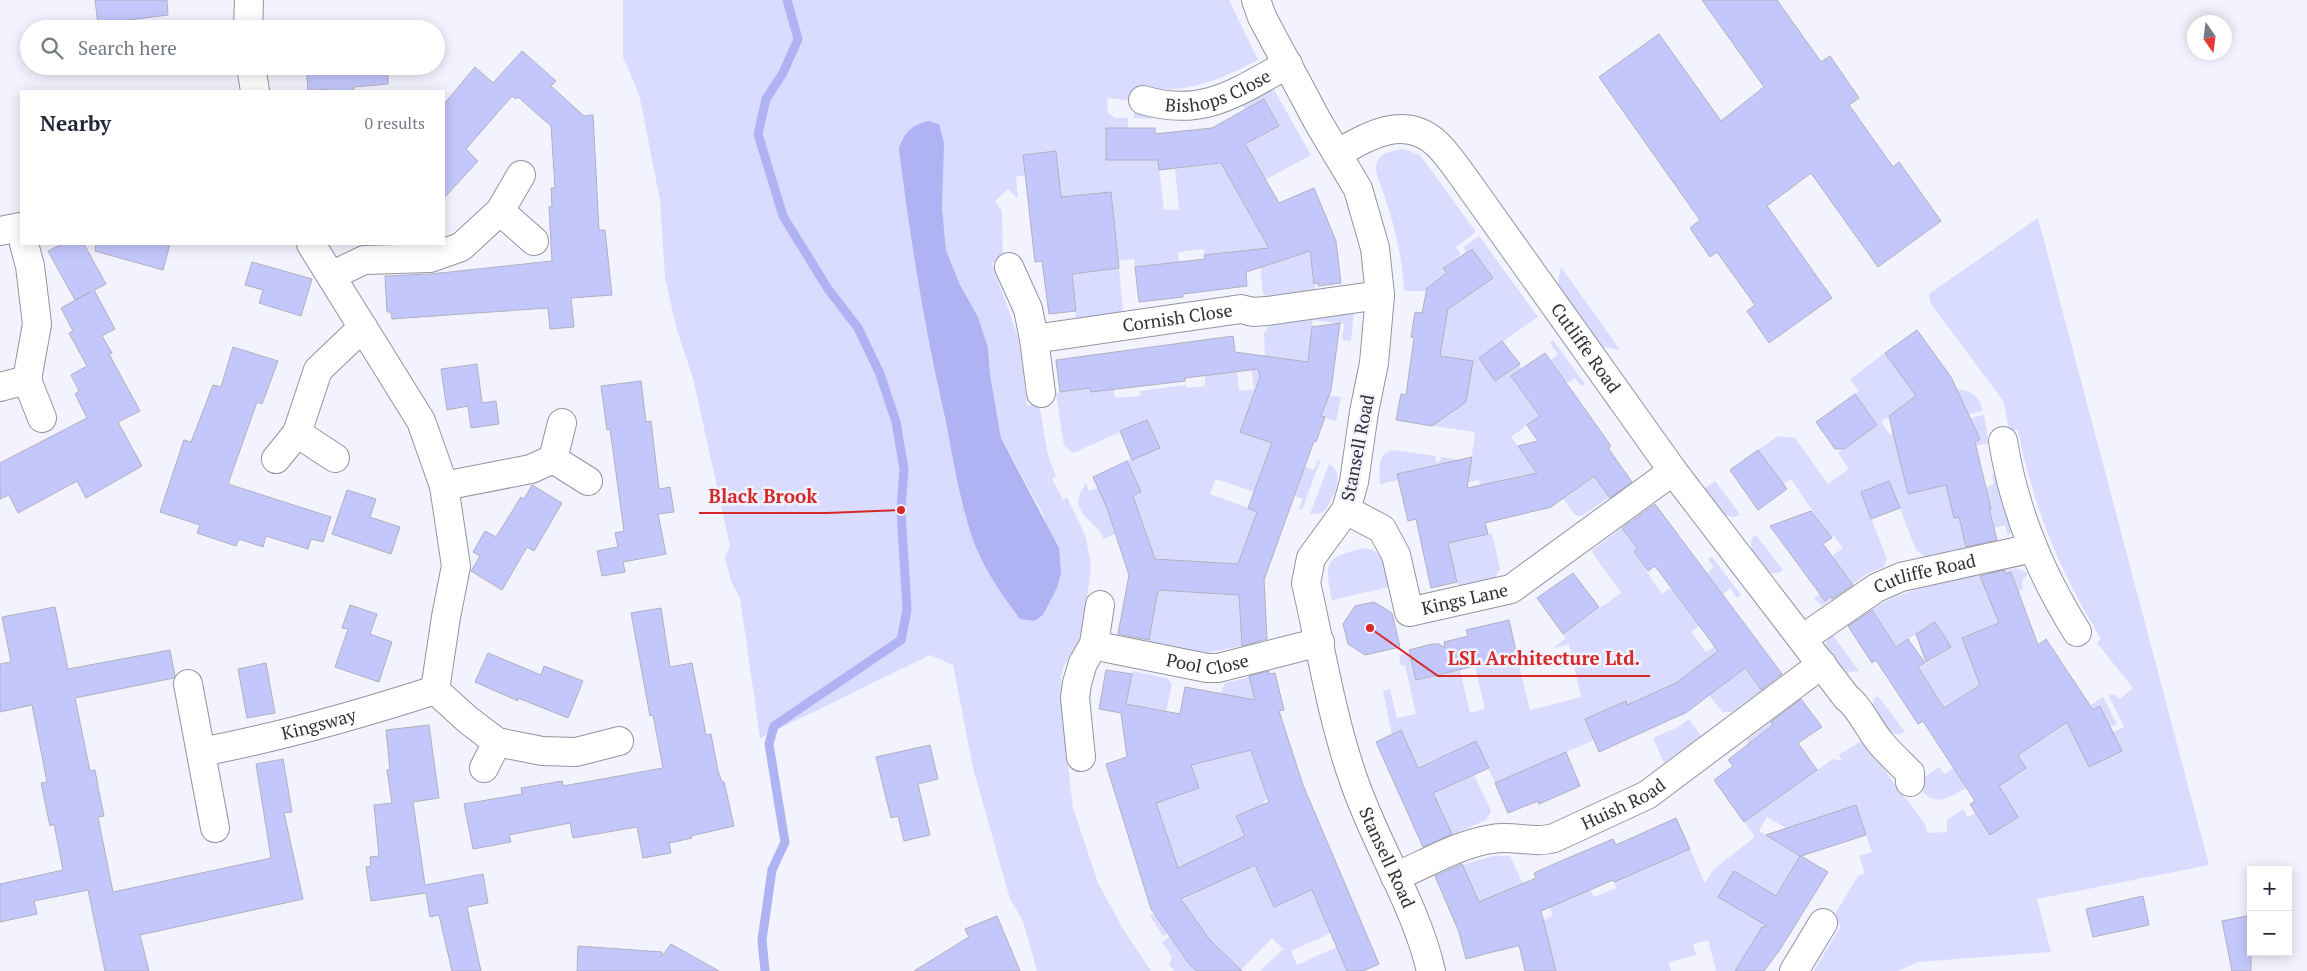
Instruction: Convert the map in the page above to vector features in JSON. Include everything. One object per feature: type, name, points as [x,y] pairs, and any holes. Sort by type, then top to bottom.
[{"type":"street","points":[[248,20],[249,0]]},
{"type":"street","name":"Stansell Road","points":[[1256,0],[1262,17],[1358,189],[1369,224],[1377,260],[1380,295],[1379,325],[1354,482],[1346,510],[1311,558],[1306,583],[1339,734],[1353,779],[1421,935],[1431,971]]},
{"type":"street","name":"Bishops Close","points":[[1143,100],[1164,106],[1179,107],[1206,104],[1233,94],[1288,64]]},
{"type":"street","points":[[252,75],[255,90]]},
{"type":"street","name":"Cutliffe Road","points":[[1337,154],[1381,131],[1397,128],[1414,130],[1438,144],[1468,182],[1673,471],[1848,698],[1854,702],[1857,710],[1880,742],[1910,773],[1910,782]]},
{"type":"street","points":[[330,276],[364,260],[430,258],[461,247],[500,211],[521,175]]},
{"type":"street","points":[[500,211],[534,241]]},
{"type":"street","points":[[22,245],[30,266],[37,324],[27,380],[42,418]]},
{"type":"street","points":[[312,245],[421,421],[444,486],[456,566],[435,690],[468,720],[497,742],[542,751],[576,752],[620,741]]},
{"type":"street","points":[[1009,267],[1028,309],[1041,393]]},
{"type":"street","name":"Cornish Close","points":[[1034,339],[1241,308],[1252,312],[1267,311],[1380,295]]},
{"type":"street","points":[[276,459],[297,434],[318,370],[363,328]]},
{"type":"street","points":[[0,387],[27,380]]},
{"type":"street","points":[[553,459],[562,423]]},
{"type":"street","points":[[297,434],[335,458]]},
{"type":"street","points":[[2004,441],[2016,500],[2033,548],[2057,598],[2077,632]]},
{"type":"street","points":[[444,486],[532,469],[553,459]]},
{"type":"street","points":[[553,459],[588,481]]},
{"type":"street","name":"Kings Lane","points":[[1346,510],[1382,529],[1396,555],[1409,612],[1511,589],[1673,471]]},
{"type":"street","name":"Cutliffe Road","points":[[1802,639],[1876,588],[1901,577],[2033,548]]},
{"type":"street","points":[[1081,757],[1075,698],[1083,663],[1094,644],[1100,605]]},
{"type":"street","name":"Pool Close","points":[[1094,644],[1207,668],[1218,668],[1320,642]]},
{"type":"street","name":"Huish Road","points":[[1395,877],[1476,842],[1495,838],[1532,841],[1554,838],[1647,795],[1822,664]]},
{"type":"street","points":[[188,684],[215,828]]},
{"type":"street","name":"Kingsway","points":[[201,752],[253,742],[300,730],[435,690]]},
{"type":"street","points":[[484,768],[497,742]]},
{"type":"street","points":[[1794,971],[1823,923]]},
{"type":"shaded area","points":[[623,0],[1229,0],[1258,60],[1216,80],[1203,84],[1176,89],[1143,89],[1152,119],[1134,118],[1136,101],[1107,98],[1108,113],[1115,118],[1128,118],[1128,128],[1106,128],[1106,160],[1158,159],[1164,210],[1179,209],[1175,169],[1224,163],[1237,149],[1279,126],[1264,99],[1245,110],[1241,102],[1272,86],[1311,155],[1239,194],[1309,250],[1315,290],[1266,296],[1263,294],[1259,252],[1243,251],[1204,255],[1204,249],[1178,252],[1179,262],[1135,267],[1134,259],[1118,261],[1071,225],[1114,220],[1111,192],[1061,197],[1056,151],[1023,155],[1026,175],[1016,177],[1018,199],[1008,189],[995,201],[1002,211],[1003,260],[992,263],[1019,340],[1027,406],[1039,404],[1048,455],[1056,477],[1052,479],[1063,500],[1067,497],[1086,537],[1091,567],[1084,623],[1079,640],[1063,668],[1061,678],[1063,723],[1073,808],[1098,883],[1123,929],[1151,971],[1037,971],[1023,921],[1010,899],[973,768],[953,665],[930,655],[760,738],[740,598],[731,581],[725,557],[730,546],[693,378],[677,330],[665,278],[660,200],[639,94],[623,57]],"holes":[[[903,181],[942,207],[946,250],[960,285],[978,317],[988,348],[990,375],[1001,438],[1043,514],[1061,573],[1057,588],[1043,615],[973,538],[961,497],[938,386]]]},
{"type":"shaded area","points":[[1404,149],[1420,155],[1476,232],[1456,247],[1461,254],[1444,267],[1447,273],[1427,288],[1426,291],[1404,291],[1397,239],[1376,172],[1376,165],[1381,156],[1392,151]]},
{"type":"shaded area","points":[[2038,218],[2209,865],[2037,899],[2051,952],[1918,962],[1898,971],[1814,971],[1841,925],[1832,919],[1858,876],[1865,873],[1859,856],[1872,852],[1856,806],[1793,832],[1767,817],[1759,831],[1800,855],[1776,896],[1734,871],[1718,897],[1764,924],[1737,971],[1716,971],[1708,940],[1693,944],[1696,955],[1669,962],[1671,971],[1545,971],[1556,968],[1548,940],[1498,952],[1489,920],[1540,922],[1553,916],[1549,907],[1590,890],[1594,897],[1616,888],[1614,882],[1690,849],[1705,883],[1714,869],[1755,837],[1734,808],[1767,784],[1747,746],[1748,739],[1771,722],[1791,749],[1792,787],[1833,759],[1842,761],[1839,755],[1862,740],[1925,824],[1927,833],[1947,832],[1947,820],[1963,809],[1968,817],[1976,813],[1990,834],[2018,817],[1998,786],[2026,768],[1981,684],[1944,707],[1919,668],[1951,647],[1935,622],[1896,647],[1872,609],[1904,593],[1941,583],[2016,568],[2028,573],[2022,581],[2023,589],[2019,591],[2011,572],[1983,582],[1999,624],[1962,638],[1973,667],[2029,748],[2103,697],[2117,724],[2111,727],[2100,706],[2068,722],[2089,767],[2122,751],[2113,732],[2124,727],[2108,694],[2115,695],[2120,699],[2133,688],[2097,643],[2101,639],[2060,563],[2040,513],[2024,459],[2018,430],[2009,431],[2004,403],[1931,304],[1929,294]]},
{"type":"shaded area","points":[[1479,236],[1538,317],[1479,358],[1495,381],[1519,364],[1522,369],[1540,416],[1511,437],[1528,460],[1568,431],[1609,497],[1582,516],[1575,515],[1554,486],[1533,484],[1550,508],[1532,512],[1523,475],[1486,484],[1489,522],[1479,480],[1442,488],[1397,475],[1398,480],[1380,484],[1380,463],[1382,458],[1388,452],[1394,450],[1436,456],[1435,461],[1440,462],[1441,457],[1471,461],[1475,432],[1427,425],[1450,302],[1492,278],[1471,248],[1466,252],[1463,247]]},
{"type":"shaded area","points":[[1561,267],[1620,350],[1600,346],[1557,287]]},
{"type":"shaded area","points":[[1119,268],[1123,310],[1117,315],[1076,320],[1072,273]]},
{"type":"shaded area","points":[[1354,312],[1351,341],[1342,340],[1344,324],[1313,320],[1308,362],[1265,356],[1264,333],[1269,326]]},
{"type":"shaded area","points":[[1553,340],[1585,384],[1581,386],[1575,378],[1567,383],[1551,360],[1558,354],[1550,343]]},
{"type":"shaded area","points":[[1885,353],[1916,396],[1881,422],[1890,435],[1956,390],[1966,391],[1974,395],[1982,406],[1983,411],[1969,414],[1958,393],[1952,452],[1980,439],[1971,418],[1984,415],[1989,443],[1901,465],[1908,494],[1946,485],[1954,518],[1959,517],[1966,547],[1926,557],[1916,550],[1889,481],[1861,492],[1887,559],[1884,567],[1867,574],[1822,606],[1814,598],[1821,593],[1826,600],[1851,582],[1832,556],[1843,548],[1834,536],[1831,538],[1791,479],[1783,484],[1758,450],[1778,436],[1795,438],[1828,484],[1849,469],[1838,453],[1877,425],[1855,394],[1859,391],[1850,379]]},
{"type":"shaded area","points":[[1265,356],[1261,387],[1341,397],[1336,421],[1321,416],[1326,402],[1240,432],[1272,443],[1254,492],[1216,479],[1210,494],[1257,511],[1241,556],[1240,565],[1153,558],[1135,503],[1108,512],[1115,534],[1104,539],[1083,514],[1078,504],[1086,483],[1089,491],[1098,488],[1107,508],[1141,493],[1127,461],[1159,447],[1147,420],[1073,453],[1064,446],[1056,393],[1090,388],[1091,392],[1114,389],[1115,398],[1139,396],[1141,395],[1140,391],[1186,385],[1186,388],[1205,386],[1205,375],[1237,372],[1239,391],[1254,389],[1250,358]]},
{"type":"shaded area","points":[[1318,460],[1320,461],[1302,510],[1299,509],[1303,499],[1295,496],[1305,467],[1314,470]]},
{"type":"shaded area","points":[[1329,464],[1337,473],[1338,479],[1335,492],[1322,513],[1310,514]]},
{"type":"shaded area","points":[[1992,474],[1996,475],[2012,529],[2008,536],[2005,525],[1994,528],[1989,509],[1991,508],[1986,487],[1994,484]]},
{"type":"shaded area","points":[[1715,481],[1740,514],[1731,517],[1722,513],[1714,504],[1704,489]]},
{"type":"shaded area","points":[[1622,528],[1638,549],[1634,553],[1662,594],[1670,588],[1699,626],[1691,632],[1706,652],[1715,646],[1737,659],[1761,691],[1732,712],[1722,712],[1691,671],[1667,690],[1685,714],[1674,719],[1661,690],[1632,702],[1645,732],[1640,734],[1625,701],[1585,719],[1594,740],[1495,783],[1476,741],[1417,767],[1392,735],[1383,691],[1390,689],[1397,718],[1416,714],[1405,665],[1401,666],[1399,655],[1409,653],[1416,680],[1460,670],[1470,713],[1485,709],[1475,666],[1517,656],[1530,710],[1581,697],[1569,644],[1553,648],[1566,638],[1563,634],[1621,593],[1591,551]]},
{"type":"shaded area","points":[[1492,533],[1500,569],[1495,578],[1458,586],[1448,543]]},
{"type":"shaded area","points":[[1756,535],[1783,570],[1777,573],[1770,573],[1759,564],[1752,551],[1751,544],[1752,538]]},
{"type":"shaded area","points":[[1364,548],[1377,553],[1381,557],[1386,568],[1389,587],[1332,600],[1328,576],[1330,563],[1341,555]]},
{"type":"shaded area","points":[[1712,557],[1741,595],[1737,598],[1730,588],[1723,594],[1707,573],[1714,567],[1708,559]]},
{"type":"shaded area","points":[[1158,590],[1239,595],[1242,646],[1206,653],[1148,642]]},
{"type":"shaded area","points":[[1832,634],[1859,671],[1845,673],[1827,653],[1826,641]]},
{"type":"shaded area","points":[[1132,671],[1167,678],[1172,684],[1166,712],[1210,729],[1216,692],[1221,693],[1225,683],[1249,677],[1259,716],[1220,758],[1251,750],[1267,798],[1262,805],[1236,817],[1248,843],[1302,863],[1262,880],[1274,907],[1312,891],[1331,933],[1291,951],[1297,965],[1337,947],[1347,971],[1260,971],[1283,949],[1272,938],[1241,970],[1209,939],[1187,961],[1197,971],[1174,971],[1169,964],[1172,957],[1162,942],[1170,936],[1206,935],[1182,900],[1230,876],[1217,849],[1171,873],[1156,803],[1199,788],[1194,773],[1147,789],[1135,754],[1127,757],[1126,750],[1154,745],[1150,716],[1121,720],[1121,713],[1125,713]]},
{"type":"shaded area","points":[[1878,696],[1905,732],[1894,734],[1882,723],[1872,709],[1874,698]]},
{"type":"shaded area","points":[[1689,719],[1701,736],[1664,763],[1653,738],[1678,727]]},
{"type":"shaded area","points":[[1939,767],[1944,774],[1953,768],[1966,788],[1944,799],[1938,800],[1927,796],[1915,783]]},
{"type":"shaded area","points":[[1474,775],[1491,811],[1486,820],[1452,835],[1433,793]]},
{"type":"shaded area","points":[[1493,856],[1510,856],[1523,884],[1479,903],[1462,865]]},
{"type":"shaded area","points":[[1182,900],[1168,933],[1163,936],[1150,916]]},
{"type":"water","points":[[928,121],[939,124],[944,143],[942,207],[946,250],[960,285],[978,317],[988,348],[990,375],[1001,438],[1059,548],[1061,573],[1057,588],[1043,615],[1034,621],[1020,619],[999,590],[976,548],[963,508],[919,284],[899,149],[903,138],[909,130]]},
{"type":"building","points":[[95,0],[167,0],[168,15],[129,20],[98,20]]},
{"type":"building","points":[[1702,0],[1777,0],[1821,62],[1830,56],[1859,98],[1849,105],[1893,167],[1899,162],[1941,221],[1878,267],[1811,173],[1767,206],[1832,298],[1769,343],[1747,311],[1755,305],[1717,252],[1710,257],[1690,228],[1700,220],[1599,77],[1659,34],[1721,121],[1764,87]]},
{"type":"building","points":[[522,51],[556,81],[551,86],[584,116],[593,115],[599,230],[605,230],[612,295],[571,298],[574,327],[550,329],[548,308],[392,319],[391,312],[387,312],[385,276],[431,274],[552,261],[549,207],[552,206],[551,188],[555,188],[551,126],[518,97],[516,99],[512,96],[466,149],[478,161],[445,197],[445,103],[475,67],[493,83]]},
{"type":"building","points":[[307,75],[388,75],[388,84],[353,87],[354,90],[308,90]]},
{"type":"building","points":[[1264,99],[1279,126],[1245,144],[1279,203],[1314,188],[1336,241],[1341,283],[1318,286],[1318,283],[1314,284],[1310,251],[1246,272],[1247,286],[1183,294],[1183,297],[1139,302],[1135,267],[1205,259],[1204,255],[1269,248],[1221,163],[1159,170],[1158,160],[1106,160],[1106,128],[1155,128],[1155,134],[1212,128]]},
{"type":"building","points":[[1056,151],[1061,197],[1111,192],[1119,268],[1072,274],[1076,311],[1049,314],[1042,261],[1035,262],[1023,155]]},
{"type":"building","points":[[60,245],[85,245],[106,284],[94,290],[115,329],[102,336],[112,353],[109,354],[140,411],[118,422],[142,466],[86,498],[77,481],[18,513],[9,495],[0,499],[0,463],[87,418],[75,394],[79,391],[71,375],[87,366],[69,333],[73,331],[61,308],[90,292],[75,300],[48,251]]},
{"type":"building","points":[[96,245],[170,245],[163,270],[95,251]]},
{"type":"building","points":[[1472,249],[1493,278],[1448,309],[1440,356],[1473,361],[1466,402],[1432,426],[1396,420],[1401,394],[1406,395],[1414,338],[1411,337],[1415,312],[1422,313],[1427,288],[1447,273],[1443,268]]},
{"type":"building","points":[[252,262],[312,279],[301,316],[259,303],[263,290],[245,285]]},
{"type":"building","points":[[1340,323],[1331,390],[1321,416],[1325,417],[1316,442],[1314,441],[1264,580],[1267,639],[1242,646],[1239,595],[1158,590],[1149,640],[1118,634],[1129,575],[1107,508],[1093,477],[1127,461],[1141,492],[1133,496],[1155,559],[1238,564],[1257,512],[1248,508],[1272,443],[1240,432],[1260,377],[1258,369],[1185,378],[1185,381],[1091,392],[1090,388],[1060,392],[1056,360],[1233,336],[1235,352],[1308,362],[1312,327]]},
{"type":"building","points":[[1917,330],[1951,377],[1980,439],[1975,442],[1997,540],[1966,547],[1959,517],[1954,518],[1946,485],[1908,494],[1889,416],[1916,396],[1885,353]]},
{"type":"building","points":[[1502,341],[1520,364],[1495,381],[1479,358]]},
{"type":"building","points":[[233,347],[278,361],[262,404],[257,402],[228,484],[331,517],[323,542],[311,539],[308,549],[266,536],[263,547],[239,539],[236,546],[197,533],[200,525],[160,512],[184,440],[191,442],[213,385],[221,387]]},
{"type":"building","points":[[1545,353],[1611,446],[1608,448],[1632,482],[1610,498],[1594,476],[1551,507],[1485,523],[1488,534],[1448,543],[1457,582],[1431,588],[1416,519],[1408,521],[1397,474],[1472,457],[1467,488],[1537,473],[1518,446],[1538,441],[1527,425],[1540,416],[1511,376]]},
{"type":"building","points":[[477,364],[482,403],[496,401],[499,424],[471,428],[468,406],[447,410],[441,369]]},
{"type":"building","points":[[641,381],[646,422],[651,421],[659,489],[670,487],[674,512],[658,514],[666,554],[623,562],[625,572],[602,576],[597,551],[618,547],[615,533],[624,531],[610,429],[607,430],[601,386]]},
{"type":"building","points":[[1855,394],[1877,425],[1844,449],[1835,449],[1816,422]]},
{"type":"building","points":[[1147,420],[1160,448],[1132,460],[1120,431]]},
{"type":"building","points":[[1758,450],[1787,489],[1758,510],[1730,470]]},
{"type":"building","points":[[1889,481],[1900,508],[1871,519],[1861,492]]},
{"type":"building","points":[[532,485],[562,503],[534,551],[527,547],[502,590],[471,571],[480,556],[473,552],[485,531],[496,537],[521,497],[524,499]]},
{"type":"building","points":[[347,490],[376,499],[370,517],[400,527],[391,554],[332,534]]},
{"type":"building","points":[[1655,504],[1782,674],[1761,690],[1745,668],[1687,712],[1599,752],[1585,719],[1626,701],[1627,705],[1676,683],[1718,651],[1655,566],[1648,571],[1634,552],[1638,549],[1622,528]]},
{"type":"building","points":[[1811,511],[1832,538],[1823,544],[1853,585],[1832,599],[1830,596],[1825,601],[1770,526]]},
{"type":"building","points":[[2004,570],[2005,574],[2011,572],[2038,645],[2046,639],[2093,710],[2100,706],[2122,751],[2089,767],[2067,722],[2018,755],[2026,768],[1999,786],[2018,817],[1990,835],[1970,804],[1975,801],[1923,721],[1918,724],[1876,660],[1872,663],[1848,626],[1872,610],[1896,647],[1908,639],[1925,663],[1918,667],[1944,708],[1980,685],[1962,638],[1999,623],[1980,576]]},
{"type":"building","points":[[1573,573],[1599,607],[1563,634],[1537,598]]},
{"type":"building","points":[[1374,602],[1392,613],[1400,647],[1365,655],[1348,644],[1343,624],[1355,606]]},
{"type":"building","points":[[350,605],[377,614],[370,634],[392,642],[379,682],[335,667],[348,629],[342,628]]},
{"type":"building","points":[[55,607],[68,669],[170,650],[174,678],[75,698],[90,771],[95,770],[104,816],[98,817],[113,892],[271,858],[256,764],[283,759],[292,812],[284,813],[303,899],[140,935],[149,971],[105,971],[88,890],[34,901],[37,914],[0,922],[0,884],[63,870],[54,824],[50,826],[41,783],[47,782],[32,705],[0,712],[0,664],[11,662],[2,617]]},
{"type":"building","points":[[661,608],[670,667],[692,663],[706,735],[711,734],[718,771],[722,782],[724,782],[734,826],[669,843],[671,853],[643,858],[637,827],[573,838],[570,823],[509,835],[511,842],[473,849],[464,804],[522,794],[521,788],[562,781],[563,786],[663,768],[653,715],[650,716],[631,613]]},
{"type":"building","points":[[1509,620],[1517,656],[1416,680],[1409,650],[1432,644],[1439,644],[1445,648],[1444,642],[1468,636],[1466,630]]},
{"type":"building","points":[[1935,622],[1951,647],[1926,662],[1916,634]]},
{"type":"building","points":[[488,653],[541,675],[544,666],[583,681],[568,718],[518,698],[518,701],[475,682]]},
{"type":"building","points":[[266,663],[275,713],[247,718],[238,669]]},
{"type":"building","points":[[1106,670],[1132,674],[1126,704],[1180,714],[1185,687],[1255,700],[1249,676],[1269,671],[1269,674],[1275,673],[1284,710],[1279,711],[1303,785],[1379,964],[1363,971],[1347,971],[1312,890],[1274,907],[1255,865],[1181,899],[1209,939],[1242,971],[1197,971],[1190,965],[1151,909],[1106,764],[1127,757],[1121,713],[1099,709]],"holes":[[[1251,750],[1269,802],[1236,816],[1245,836],[1178,868],[1156,803],[1199,788],[1191,765]]]},
{"type":"building","points":[[1801,699],[1822,727],[1798,743],[1817,770],[1744,822],[1714,780],[1733,766],[1728,760],[1773,725],[1771,722]]},
{"type":"building","points":[[429,725],[439,798],[413,802],[425,885],[483,874],[488,903],[467,907],[481,971],[452,971],[439,915],[430,917],[426,893],[371,901],[366,867],[371,866],[370,857],[379,856],[374,805],[392,803],[387,770],[390,770],[386,730]]},
{"type":"building","points":[[1401,730],[1418,768],[1476,741],[1489,768],[1433,793],[1452,834],[1423,847],[1376,742]]},
{"type":"building","points":[[930,745],[938,779],[918,784],[930,835],[904,841],[898,816],[891,818],[876,757]]},
{"type":"building","points":[[1566,752],[1580,786],[1539,804],[1538,801],[1508,813],[1495,783]]},
{"type":"building","points":[[1856,805],[1866,835],[1801,856],[1828,872],[1779,951],[1764,971],[1735,971],[1762,927],[1767,926],[1718,897],[1734,871],[1776,896],[1800,856],[1766,835]]},
{"type":"building","points":[[1676,818],[1690,849],[1541,911],[1556,971],[1525,971],[1519,945],[1466,959],[1459,932],[1435,876],[1462,864],[1479,902],[1536,878],[1534,873],[1554,864],[1613,839],[1616,845]]},
{"type":"building","points":[[2143,896],[2149,925],[2093,937],[2086,909]]},
{"type":"building","points":[[997,916],[1020,971],[914,971],[969,937],[965,929]]},
{"type":"building","points":[[2247,916],[2247,956],[2251,956],[2251,971],[2232,971],[2222,921]]},
{"type":"building","points":[[671,944],[719,971],[577,971],[578,946],[662,952],[661,957]]},
{"type":"waterway","points":[[765,971],[762,940],[772,870],[785,842],[769,744],[774,726],[901,640],[907,610],[901,510],[904,469],[896,422],[880,374],[858,328],[828,289],[783,216],[758,134],[766,99],[783,73],[798,39],[787,0]]},
{"type":"place","name":"Black Brook","points":[[901,510]]},
{"type":"place","name":"LSL Architecture Ltd.","points":[[1370,628]]}]
